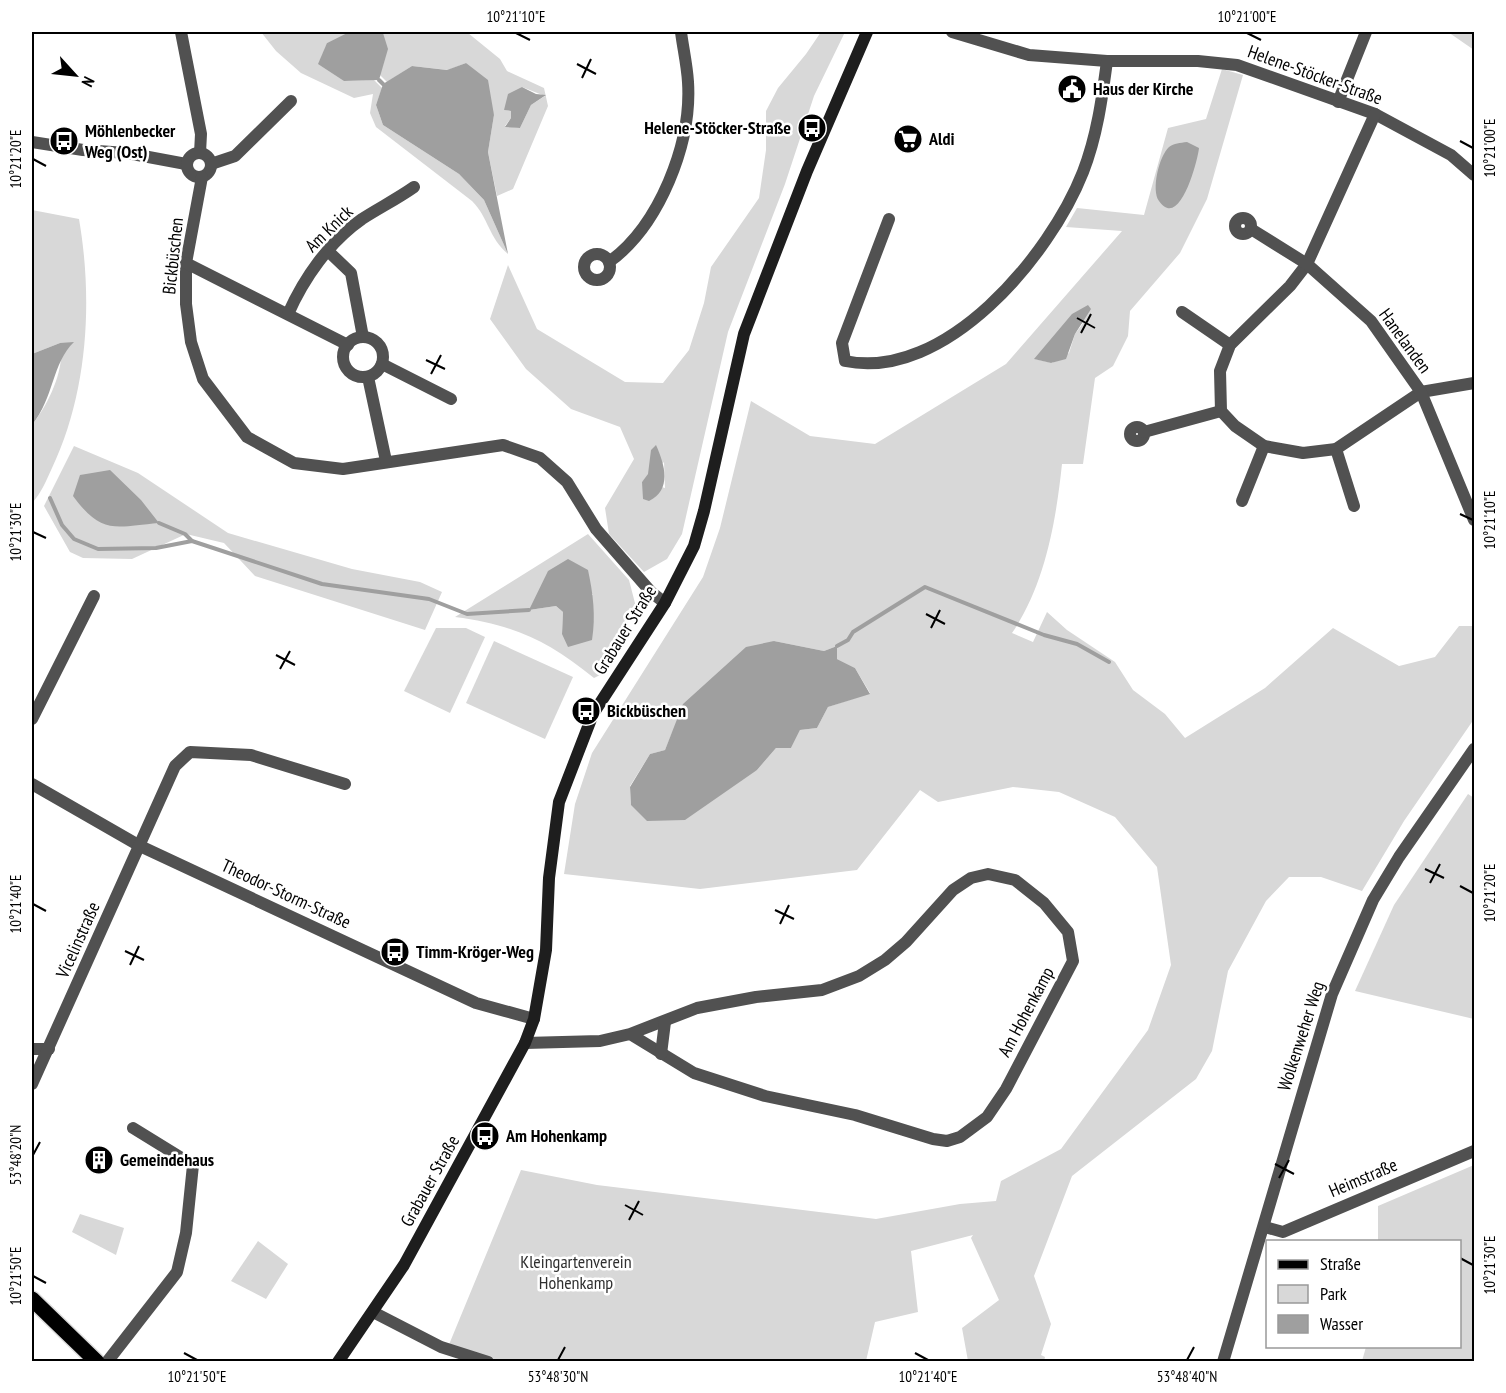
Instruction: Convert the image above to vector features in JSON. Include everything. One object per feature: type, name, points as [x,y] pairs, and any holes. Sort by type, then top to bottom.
[{"type":"main road","name":"Grabauer Straße","points":[[338,1362],[404,1265],[525,1043],[534,1019],[546,950],[549,878],[559,802],[593,714],[665,603],[694,546],[744,334],[807,171],[867,32]]},
{"type":"main road","points":[[32,1299],[97,1362]]},
{"type":"street","points":[[181,32],[201,135],[200,153]]},
{"type":"street","points":[[609,262],[629,248],[661,199],[682,143],[688,84],[681,32]]},
{"type":"street","name":"Helene-Stöcker-Straße","points":[[952,32],[1018,53],[1107,60],[1198,61],[1237,65],[1375,114],[1451,155],[1474,175]]},
{"type":"street","points":[[1338,102],[1366,32]]},
{"type":"street","points":[[889,219],[842,343],[845,361],[874,365],[922,353],[990,305],[1011,283],[1053,229],[1082,173],[1095,135],[1107,60]]},
{"type":"street","points":[[186,164],[193,154],[200,153],[208,156],[211,164],[235,156],[291,101]]},
{"type":"street","points":[[1144,432],[1221,411],[1220,371],[1230,345],[1290,286],[1307,264],[1375,114]]},
{"type":"street","points":[[32,142],[83,150],[127,153],[186,164]]},
{"type":"street","points":[[186,164],[191,174],[202,177]]},
{"type":"street","name":"Bickbüschen","points":[[211,164],[209,172],[202,177],[186,263],[186,304],[191,342],[203,380],[247,437],[294,463],[343,469],[503,445],[540,458],[567,482],[596,529],[651,592],[665,603]]},
{"type":"street","name":"Am Knick","points":[[288,314],[302,282],[329,252],[361,220],[414,187]]},
{"type":"street","name":"Hanelanden","points":[[1251,229],[1307,264],[1371,321],[1420,392],[1474,520]]},
{"type":"street","points":[[329,252],[351,273],[363,337]]},
{"type":"street","points":[[186,263],[348,345]]},
{"type":"street","points":[[1182,312],[1230,345]]},
{"type":"street","points":[[363,337],[380,345],[382,364],[379,370],[368,377],[357,376],[348,370],[344,360],[348,345],[363,337]]},
{"type":"street","points":[[382,364],[451,399]]},
{"type":"street","points":[[368,377],[386,461]]},
{"type":"street","name":"Hanelanden","points":[[1221,411],[1235,426],[1264,446],[1303,453],[1336,449],[1420,392],[1474,382]]},
{"type":"street","points":[[1242,501],[1264,446]]},
{"type":"street","points":[[1336,449],[1354,506]]},
{"type":"street","points":[[32,719],[94,596]]},
{"type":"street","name":"Wolkenweher Weg","points":[[1223,1362],[1265,1227],[1297,1108],[1337,982],[1378,891],[1474,748]]},
{"type":"street","points":[[140,846],[175,766],[190,752],[251,755],[345,784]]},
{"type":"street","name":"Theodor-Storm-Straße","points":[[32,784],[140,846],[476,1003],[534,1019]]},
{"type":"street","name":"Vicelinstraße","points":[[32,1084],[140,846]]},
{"type":"street","name":"Am Hohenkamp","points":[[525,1043],[600,1041],[630,1034],[697,1008],[756,997],[822,990],[860,976],[885,960],[906,942],[953,890],[971,878],[988,874],[1016,880],[1044,903],[1068,932],[1073,961],[1006,1089],[987,1117],[960,1137],[947,1141],[933,1139],[855,1115],[765,1096],[694,1073],[630,1034]]},
{"type":"street","points":[[661,1054],[665,1022]]},
{"type":"street","points":[[32,1050],[49,1049]]},
{"type":"street","points":[[107,1362],[177,1272],[186,1233],[193,1165],[133,1128]]},
{"type":"street","name":"Heimstraße","points":[[1265,1227],[1283,1232],[1474,1152]]},
{"type":"street","points":[[373,1312],[441,1347],[488,1362]]},
{"type":"green space","points":[[261,32],[349,32],[327,43],[344,81],[374,80],[382,88],[376,105],[383,125],[459,174],[484,200],[508,254],[496,241],[478,207],[472,201],[376,127],[370,113],[373,94],[354,98],[301,73],[276,51]]},
{"type":"green space","points":[[378,32],[468,33],[500,59],[507,71],[544,88],[548,106],[513,189],[497,196],[488,152],[494,115],[466,63],[448,70],[412,66],[387,82],[380,75]],"holes":[[[522,87],[545,96],[531,105],[520,128],[505,126],[511,118],[511,111],[504,110]]]},
{"type":"green space","points":[[821,32],[845,32],[814,96],[785,184],[728,332],[682,534],[667,559],[644,572],[609,534],[605,508],[634,459],[620,427],[571,409],[526,369],[490,319],[508,265],[537,329],[625,382],[663,383],[689,350],[704,303],[711,267],[759,198],[766,150],[766,111],[778,88]],"holes":[[[664,462],[665,488],[642,482]]]},
{"type":"green space","points":[[1448,32],[1474,32],[1474,50]]},
{"type":"green space","name":"Kleingartenverein Hohenkamp","points":[[1222,69],[1243,75],[1207,199],[1180,253],[1130,311],[1128,336],[1113,366],[1095,378],[1083,464],[1062,464],[1052,530],[1041,573],[1033,594],[1012,633],[1033,642],[1047,612],[1067,630],[1115,662],[1133,690],[1165,714],[1185,738],[1265,688],[1333,628],[1399,666],[1435,657],[1459,626],[1474,626],[1474,719],[1404,821],[1362,891],[1321,877],[1289,877],[1266,901],[1228,971],[1212,1051],[1196,1079],[1072,1176],[1034,1276],[1051,1324],[1041,1355],[1045,1357],[1044,1361],[968,1361],[962,1328],[999,1300],[971,1238],[973,1235],[911,1251],[918,1312],[875,1322],[866,1361],[501,1362],[448,1347],[521,1170],[597,1185],[876,1219],[960,1204],[996,1201],[1001,1181],[1061,1149],[1148,1030],[1171,965],[1157,867],[1115,817],[1059,792],[1013,787],[938,802],[920,790],[857,870],[700,889],[564,874],[575,804],[592,753],[703,577],[720,528],[751,401],[810,436],[875,444],[1006,364],[1122,231],[1066,227],[1077,208],[1144,215],[1168,128],[1206,119]],"holes":[[[1084,322],[1075,334],[1069,353],[1052,363],[1035,359]],[[774,641],[824,651],[837,646],[837,659],[855,668],[870,693],[828,707],[817,728],[800,730],[791,748],[776,748],[757,770],[631,805],[630,786],[650,754],[665,750],[672,733]]]},
{"type":"green space","points":[[32,210],[79,219],[86,281],[86,313],[80,377],[73,408],[52,468],[41,491],[32,503],[32,425],[54,386],[61,353],[60,343],[32,354]]},
{"type":"green space","points":[[74,446],[138,473],[228,533],[352,569],[420,582],[442,592],[425,630],[255,576],[224,543],[186,534],[132,559],[83,558],[70,552],[44,506]]},
{"type":"green space","points":[[588,534],[629,580],[636,607],[600,675],[594,678],[561,654],[530,637],[496,625],[455,617]],"holes":[[[593,594],[562,634],[563,612],[556,606],[529,610]]]},
{"type":"green space","points":[[436,628],[466,628],[485,637],[450,713],[404,691]]},
{"type":"green space","points":[[494,641],[573,677],[545,739],[466,703]]},
{"type":"green space","points":[[1468,794],[1474,798],[1474,1019],[1355,991],[1394,905]]},
{"type":"green space","points":[[1474,1165],[1474,1361],[1362,1361],[1366,1348],[1461,1348],[1461,1240],[1378,1240],[1378,1206]]},
{"type":"green space","points":[[80,1214],[124,1228],[116,1255],[72,1232]]},
{"type":"green space","points":[[258,1241],[288,1264],[266,1299],[231,1281]]},
{"type":"water","points":[[349,32],[383,33],[388,49],[379,80],[344,81],[318,64],[327,43]]},
{"type":"water","points":[[466,63],[488,80],[494,115],[488,152],[508,254],[484,200],[459,174],[383,125],[376,105],[383,84],[412,66],[447,70]]},
{"type":"water","points":[[522,87],[536,94],[546,95],[531,105],[520,128],[505,127],[511,118],[511,111],[504,110],[508,94]]},
{"type":"water","points":[[1187,142],[1199,148],[1195,165],[1187,190],[1181,200],[1174,207],[1167,208],[1157,196],[1156,181],[1159,165],[1169,147]]},
{"type":"water","points":[[1088,305],[1091,309],[1075,334],[1066,359],[1051,363],[1034,359],[1072,314]]},
{"type":"water","points":[[74,342],[61,360],[45,404],[32,425],[32,354],[60,343]]},
{"type":"water","points":[[656,445],[664,469],[664,484],[656,496],[649,501],[643,499],[642,482],[648,474],[651,450]]},
{"type":"water","points":[[110,470],[141,500],[159,523],[110,526],[101,523],[83,509],[73,496],[80,475]]},
{"type":"water","points":[[568,559],[588,570],[594,613],[592,640],[568,647],[562,634],[563,612],[556,606],[529,610],[548,571]]},
{"type":"water","points":[[774,641],[824,651],[837,646],[837,659],[855,668],[870,694],[828,707],[817,728],[800,730],[791,748],[776,748],[757,770],[685,820],[647,821],[631,805],[630,787],[650,754],[665,750],[683,704],[746,647]]},
{"type":"waterway","points":[[379,80],[383,84]]},
{"type":"waterway","points":[[50,498],[62,525],[74,539],[98,549],[156,548],[192,541],[322,584],[429,599],[467,614],[529,610]]},
{"type":"waterway","points":[[159,523],[185,534],[192,541]]},
{"type":"waterway","points":[[837,646],[848,640],[853,632],[925,587],[1044,635],[1077,644],[1109,662]]},
{"type":"place","name":"Haus der Kirche","points":[[1072,89]]},
{"type":"place","name":"Helene-Stöcker-Straße","points":[[812,128]]},
{"type":"place","name":"Aldi","points":[[908,139]]},
{"type":"place","name":"Möhlenbecker Weg (Ost)","points":[[64,141]]},
{"type":"place","name":"Bickbüschen","points":[[586,711]]},
{"type":"place","name":"Timm-Kröger-Weg","points":[[395,952]]},
{"type":"place","name":"Am Hohenkamp","points":[[485,1136]]},
{"type":"place","name":"Gemeindehaus","points":[[99,1160]]}]
